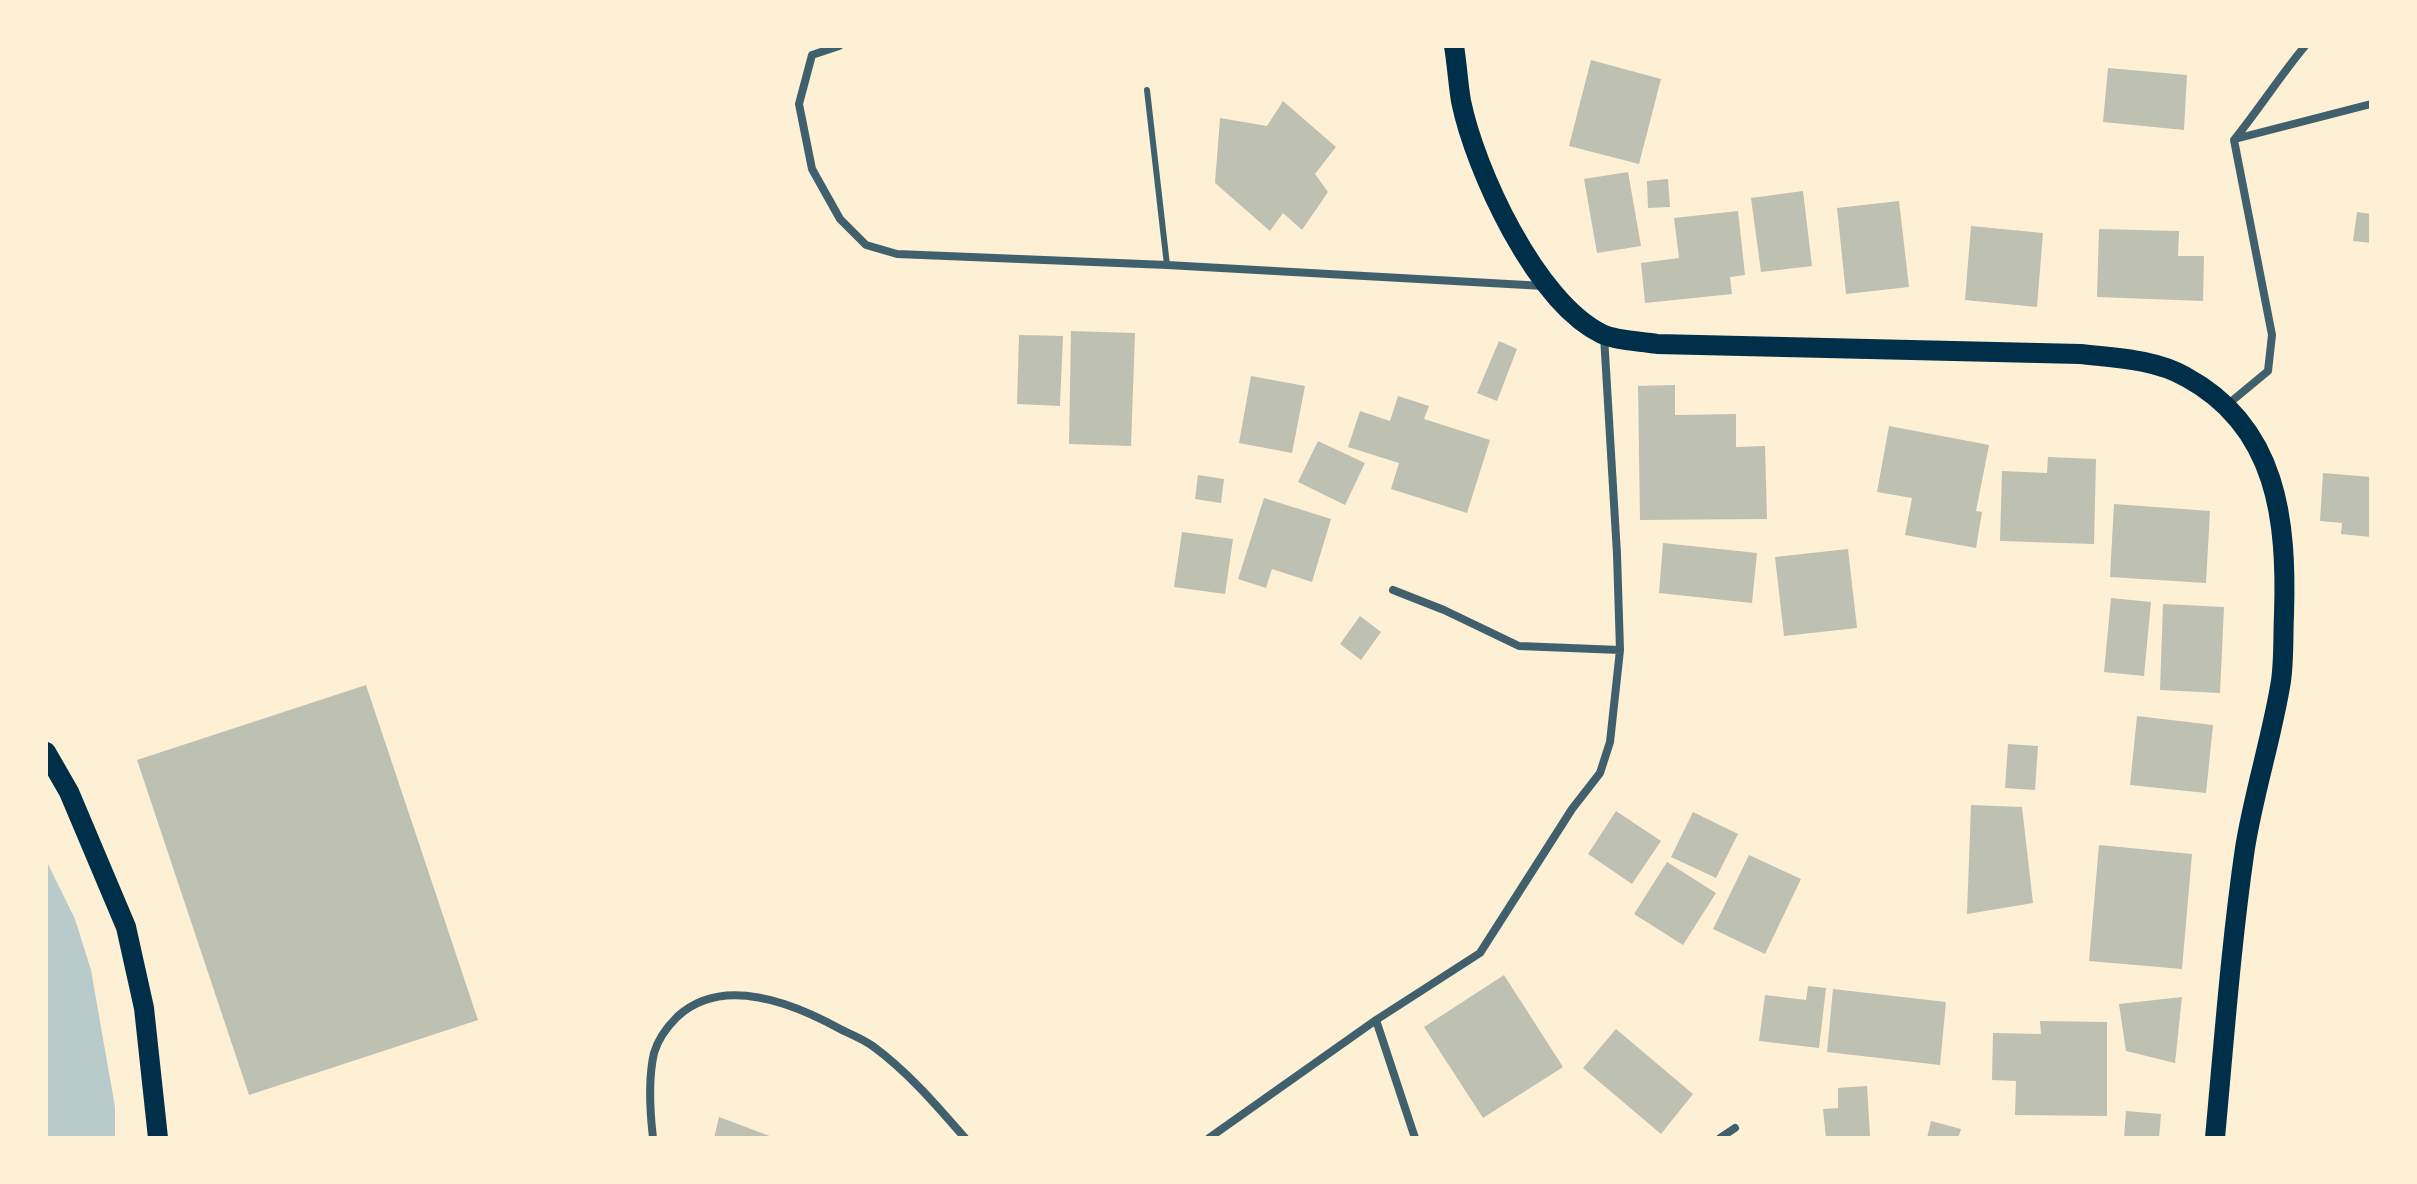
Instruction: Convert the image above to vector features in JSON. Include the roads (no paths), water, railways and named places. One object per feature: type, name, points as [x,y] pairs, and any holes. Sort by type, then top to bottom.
[{"type":"main road","points":[[1454,46],[1462,103],[1486,176],[1519,245],[1549,287],[1576,316],[1604,335],[1657,344],[2080,354],[2143,362],[2185,376],[2227,405],[2258,449],[2275,487],[2284,545],[2282,679],[2246,845],[2215,1138]]},
{"type":"main road","points":[[46,752],[75,807],[126,927],[144,1008],[158,1138]]},
{"type":"street","points":[[839,46],[812,55],[799,104],[812,169],[840,219],[866,245],[897,254],[1167,265],[1549,287]]},
{"type":"street","points":[[2234,140],[2261,107],[2276,80],[2305,46]]},
{"type":"street","points":[[2234,140],[2371,104]]},
{"type":"street","points":[[2227,405],[2268,371],[2272,335],[2234,140]]},
{"type":"street","points":[[1209,1138],[1376,1020],[1480,953],[1572,809],[1600,773],[1610,742],[1620,650],[1604,335]]},
{"type":"street","points":[[1393,590],[1444,610],[1519,646],[1620,650]]},
{"type":"street","points":[[653,1138],[651,1073],[655,1050],[667,1027],[685,1009],[712,997],[732,996],[767,998],[818,1017],[873,1047],[922,1089],[965,1138]]},
{"type":"street","points":[[1376,1020],[1415,1138]]},
{"type":"street","points":[[1720,1138],[1735,1128]]},
{"type":"lane","points":[[1147,90],[1167,265]]}]
